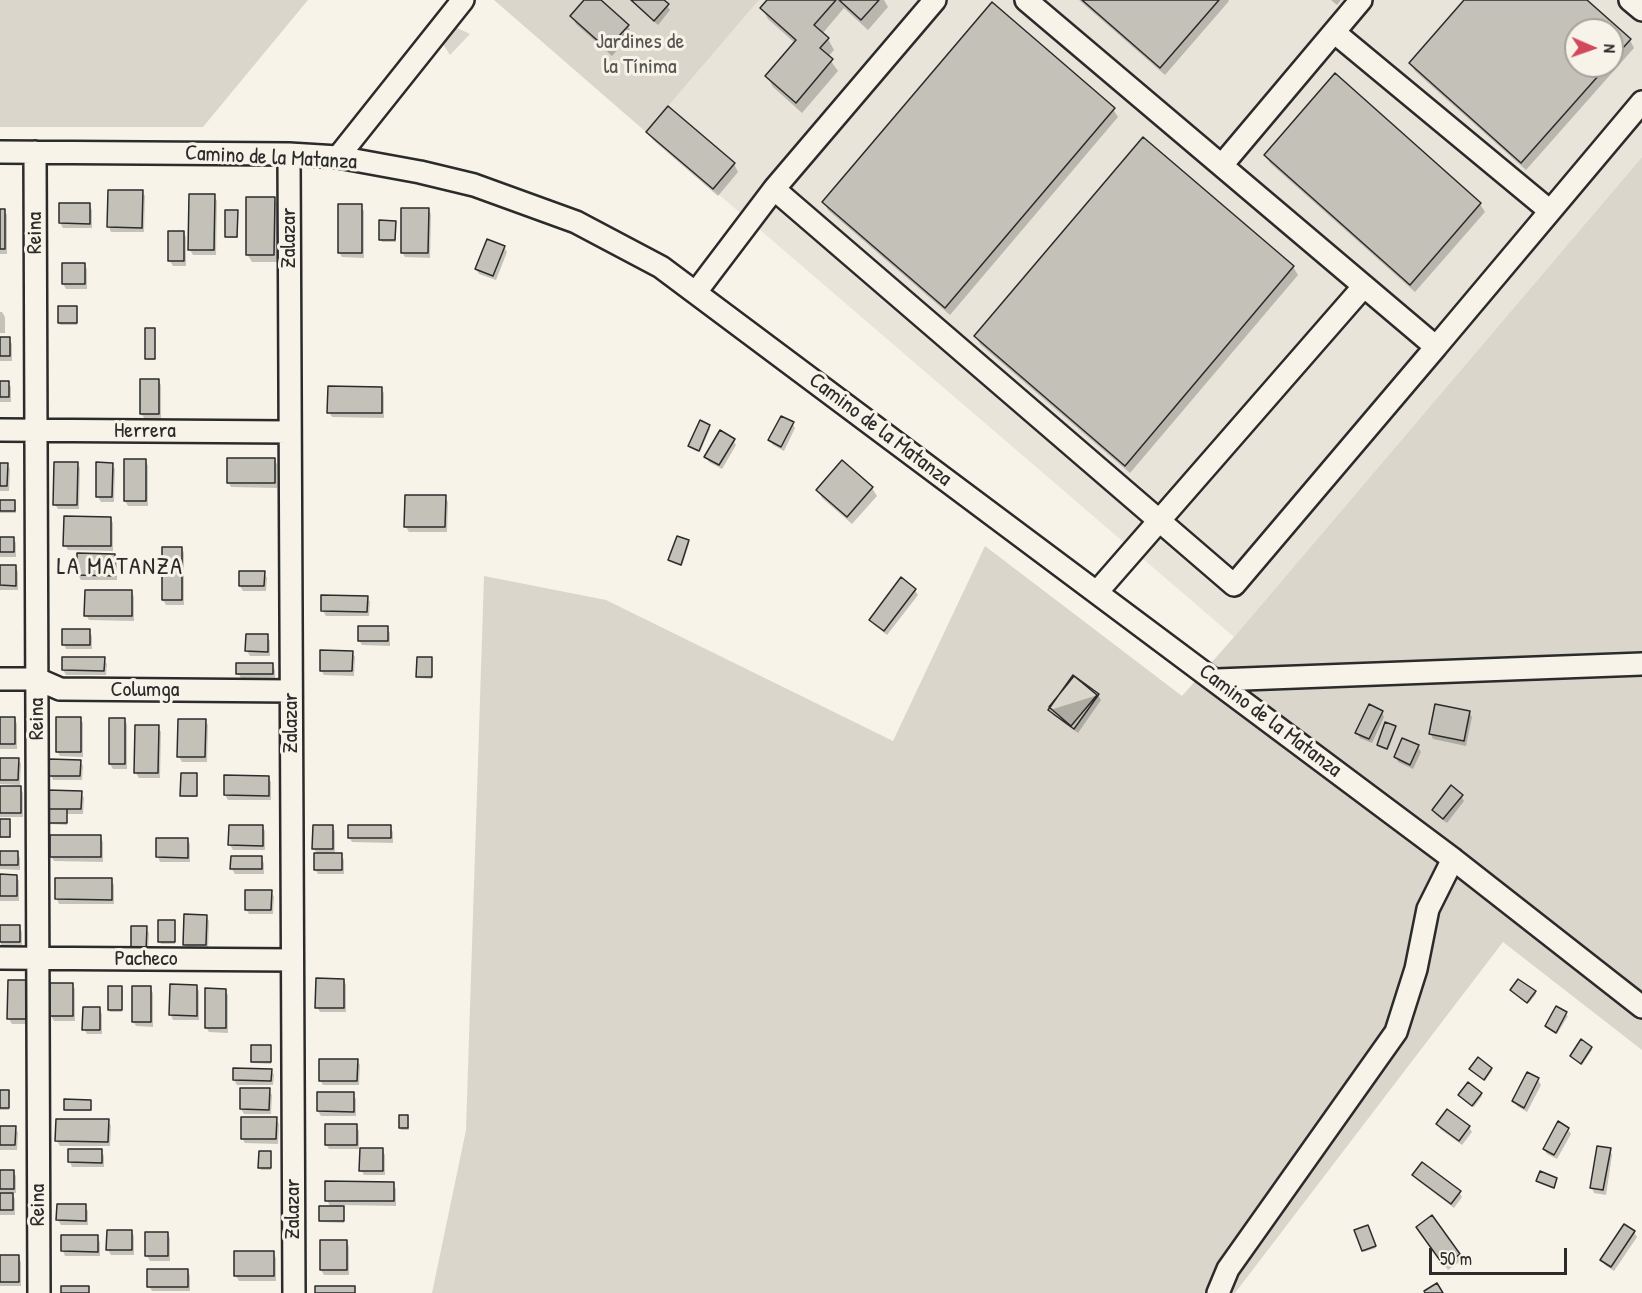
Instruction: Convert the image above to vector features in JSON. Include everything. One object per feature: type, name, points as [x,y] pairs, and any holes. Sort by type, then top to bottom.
[{"type":"street","points":[[338,157],[463,0]]},
{"type":"street","points":[[696,292],[774,189],[934,0]]},
{"type":"street","points":[[1026,0],[1436,347]]},
{"type":"street","points":[[1222,165],[1361,0]]},
{"type":"street","points":[[1630,0],[1642,10]]},
{"type":"street","points":[[1334,32],[1550,211]]},
{"type":"street","points":[[774,189],[1234,585],[1642,102]]},
{"type":"street","name":"Camino de la Matanza","points":[[0,152],[289,154],[338,157],[420,172],[474,185],[576,222],[661,267],[696,292],[1453,859],[1642,1007]]},
{"type":"street","name":"Reina","points":[[35,152],[39,1289]]},
{"type":"street","name":"Zalazar","points":[[289,154],[294,1293]]},
{"type":"street","points":[[1097,592],[1364,286]]},
{"type":"street","name":"Herrera","points":[[0,430],[290,432]]},
{"type":"street","points":[[1217,681],[1642,664]]},
{"type":"street","name":"Columga","points":[[0,679],[37,679],[60,689],[291,691]]},
{"type":"street","points":[[1218,1293],[1228,1269],[1396,1032],[1416,969],[1428,909],[1453,859]]},
{"type":"street","name":"Pacheco","points":[[0,958],[292,960]]},
{"type":"shaded area","points":[[759,0],[1642,0],[1642,157],[1234,637],[646,132]]},
{"type":"green space","points":[[0,0],[308,0],[203,127],[0,127]]},
{"type":"green space","name":"Jardines de la Tínima","points":[[494,0],[759,0],[646,132]]},
{"type":"green space","points":[[455,27],[470,34],[450,55],[441,41],[450,29]]},
{"type":"green space","points":[[1642,157],[1642,1050],[1503,942],[1235,1293],[432,1293],[466,1130],[484,576],[606,600],[893,741],[985,546],[1182,696]]},
{"type":"building","points":[[584,0],[601,0],[629,25],[607,49],[570,16]]},
{"type":"building","points":[[631,0],[664,0],[669,4],[654,21]]},
{"type":"building","points":[[767,0],[836,0],[814,25],[829,38],[820,48],[833,59],[796,103],[765,76],[796,40],[760,8]]},
{"type":"building","points":[[839,0],[879,0],[861,20]]},
{"type":"building","points":[[1082,0],[1219,0],[1160,68]]},
{"type":"building","points":[[1464,0],[1587,0],[1607,18],[1564,18],[1564,78],[1596,78],[1521,163],[1409,63]]},
{"type":"building","points":[[992,2],[1115,108],[945,308],[822,202]]},
{"type":"building","points":[[1624,33],[1631,39],[1624,47]]},
{"type":"building","points":[[1335,73],[1481,203],[1410,285],[1264,155]]},
{"type":"building","points":[[668,106],[735,163],[713,189],[646,132]]},
{"type":"building","points":[[1143,137],[1294,266],[1125,466],[974,336]]},
{"type":"building","points":[[108,190],[143,190],[142,228],[107,227]]},
{"type":"building","points":[[189,194],[215,194],[214,250],[188,250]]},
{"type":"building","points":[[246,197],[275,197],[274,255],[246,255]]},
{"type":"building","points":[[59,203],[90,203],[90,224],[59,223]]},
{"type":"building","points":[[338,204],[362,204],[362,253],[338,253]]},
{"type":"building","points":[[401,208],[429,208],[428,253],[401,253]]},
{"type":"building","points":[[0,209],[5,209],[5,249],[0,249]]},
{"type":"building","points":[[225,210],[238,210],[237,237],[225,237]]},
{"type":"building","points":[[379,220],[396,221],[395,240],[379,240]]},
{"type":"building","points":[[168,231],[184,231],[184,261],[168,261]]},
{"type":"building","points":[[487,239],[505,246],[493,276],[475,269]]},
{"type":"building","points":[[62,263],[85,263],[85,284],[62,284]]},
{"type":"building","points":[[58,306],[77,306],[77,323],[58,323]]},
{"type":"building","points":[[145,328],[155,328],[155,359],[145,359]]},
{"type":"building","points":[[0,337],[10,337],[10,356],[0,356]]},
{"type":"building","points":[[140,379],[159,379],[159,414],[140,414]]},
{"type":"building","points":[[0,381],[9,381],[9,397],[0,397]]},
{"type":"building","points":[[328,386],[382,387],[382,413],[327,413]]},
{"type":"building","points":[[781,416],[794,422],[781,447],[768,440]]},
{"type":"building","points":[[700,420],[710,425],[699,451],[688,446]]},
{"type":"building","points":[[720,430],[735,439],[719,465],[704,457]]},
{"type":"building","points":[[227,458],[275,458],[275,483],[227,483]]},
{"type":"building","points":[[124,459],[146,459],[146,501],[124,501]]},
{"type":"building","points":[[842,460],[873,487],[847,517],[816,490]]},
{"type":"building","points":[[54,462],[78,462],[77,505],[53,505]]},
{"type":"building","points":[[96,462],[113,463],[112,497],[96,497]]},
{"type":"building","points":[[0,463],[8,463],[7,486],[0,486]]},
{"type":"building","points":[[405,495],[446,495],[445,527],[404,527]]},
{"type":"building","points":[[0,500],[15,500],[15,511],[0,511]]},
{"type":"building","points":[[64,516],[111,517],[111,546],[63,546]]},
{"type":"building","points":[[677,536],[689,540],[681,565],[668,560]]},
{"type":"building","points":[[0,537],[14,537],[14,552],[0,552]]},
{"type":"building","points":[[162,547],[182,547],[182,600],[162,600]]},
{"type":"building","points":[[77,553],[115,554],[115,576],[77,575]]},
{"type":"building","points":[[0,565],[16,565],[16,586],[0,585]]},
{"type":"building","points":[[239,571],[265,571],[264,586],[239,586]]},
{"type":"building","points":[[901,577],[916,589],[884,631],[869,620]]},
{"type":"building","points":[[85,590],[132,590],[132,616],[84,616]]},
{"type":"building","points":[[321,595],[368,596],[367,612],[321,611]]},
{"type":"building","points":[[358,626],[388,626],[388,641],[358,641]]},
{"type":"building","points":[[62,629],[90,629],[90,645],[62,645]]},
{"type":"building","points":[[246,634],[268,634],[268,652],[245,651]]},
{"type":"building","points":[[320,650],[353,651],[352,671],[320,671]]},
{"type":"building","points":[[62,657],[105,657],[104,671],[62,670]]},
{"type":"building","points":[[417,657],[432,657],[432,677],[416,677]]},
{"type":"building","points":[[236,663],[273,663],[273,674],[236,674]]},
{"type":"building","points":[[1073,675],[1099,694],[1074,729],[1048,710]]},
{"type":"building","points":[[1074,676],[1097,695],[1071,726],[1049,707]]},
{"type":"building","points":[[1369,704],[1383,711],[1369,739],[1355,733]]},
{"type":"building","points":[[1435,704],[1470,711],[1464,741],[1429,734]]},
{"type":"building","points":[[0,717],[15,717],[15,744],[0,744]]},
{"type":"building","points":[[56,717],[81,717],[81,752],[56,752]]},
{"type":"building","points":[[109,718],[125,718],[125,764],[109,764]]},
{"type":"building","points":[[178,719],[206,719],[205,757],[177,757]]},
{"type":"building","points":[[1385,722],[1396,726],[1387,749],[1377,745]]},
{"type":"building","points":[[135,725],[159,725],[158,773],[134,773]]},
{"type":"building","points":[[1402,738],[1419,745],[1410,765],[1394,757]]},
{"type":"building","points":[[0,758],[19,758],[18,780],[0,780]]},
{"type":"building","points":[[49,759],[81,760],[80,776],[49,776]]},
{"type":"building","points":[[181,773],[197,773],[197,796],[180,796]]},
{"type":"building","points":[[224,775],[269,776],[269,796],[224,795]]},
{"type":"building","points":[[1451,785],[1463,795],[1443,819],[1432,810]]},
{"type":"building","points":[[0,786],[21,786],[21,813],[0,813]]},
{"type":"building","points":[[47,790],[82,791],[81,809],[47,809]]},
{"type":"building","points":[[47,809],[67,809],[67,823],[47,823]]},
{"type":"building","points":[[0,819],[10,819],[10,837],[0,837]]},
{"type":"building","points":[[229,825],[263,825],[263,846],[228,845]]},
{"type":"building","points":[[313,825],[333,825],[333,849],[312,849]]},
{"type":"building","points":[[348,825],[391,825],[391,838],[348,838]]},
{"type":"building","points":[[50,835],[101,835],[101,857],[50,857]]},
{"type":"building","points":[[156,838],[188,838],[188,858],[156,857]]},
{"type":"building","points":[[0,851],[18,851],[18,865],[0,865]]},
{"type":"building","points":[[314,853],[342,853],[342,870],[314,870]]},
{"type":"building","points":[[231,856],[262,856],[262,869],[230,869]]},
{"type":"building","points":[[0,874],[17,875],[17,896],[0,896]]},
{"type":"building","points":[[55,878],[112,878],[112,900],[55,899]]},
{"type":"building","points":[[245,890],[272,890],[271,910],[245,910]]},
{"type":"building","points":[[184,914],[207,915],[206,945],[183,945]]},
{"type":"building","points":[[158,920],[175,920],[175,942],[158,942]]},
{"type":"building","points":[[0,925],[20,925],[20,942],[0,942]]},
{"type":"building","points":[[131,926],[147,926],[146,951],[131,951]]},
{"type":"building","points":[[316,978],[344,979],[344,1008],[315,1008]]},
{"type":"building","points":[[1518,979],[1536,991],[1527,1003],[1510,990]]},
{"type":"building","points":[[8,980],[26,980],[26,1019],[7,1019]]},
{"type":"building","points":[[50,983],[73,983],[73,1016],[49,1016]]},
{"type":"building","points":[[170,984],[197,985],[197,1016],[169,1015]]},
{"type":"building","points":[[108,986],[122,986],[122,1010],[108,1010]]},
{"type":"building","points":[[132,986],[151,986],[151,1022],[132,1022]]},
{"type":"building","points":[[205,988],[226,989],[226,1028],[205,1028]]},
{"type":"building","points":[[1556,1006],[1567,1012],[1556,1033],[1545,1026]]},
{"type":"building","points":[[83,1007],[100,1007],[100,1030],[82,1030]]},
{"type":"building","points":[[1581,1039],[1592,1047],[1581,1064],[1570,1056]]},
{"type":"building","points":[[251,1045],[271,1045],[271,1062],[251,1062]]},
{"type":"building","points":[[1478,1057],[1492,1068],[1484,1080],[1469,1069]]},
{"type":"building","points":[[319,1059],[358,1059],[357,1081],[319,1081]]},
{"type":"building","points":[[233,1068],[272,1069],[271,1081],[233,1080]]},
{"type":"building","points":[[1527,1072],[1539,1078],[1524,1108],[1512,1101]]},
{"type":"building","points":[[1468,1082],[1482,1093],[1472,1106],[1458,1095]]},
{"type":"building","points":[[240,1088],[270,1088],[269,1110],[240,1109]]},
{"type":"building","points":[[0,1090],[9,1090],[9,1108],[0,1108]]},
{"type":"building","points":[[317,1092],[354,1092],[354,1112],[317,1111]]},
{"type":"building","points":[[64,1099],[91,1100],[91,1110],[64,1110]]},
{"type":"building","points":[[1447,1109],[1470,1126],[1459,1141],[1436,1124]]},
{"type":"building","points":[[399,1115],[408,1115],[408,1128],[399,1128]]},
{"type":"building","points":[[241,1117],[277,1117],[276,1139],[241,1139]]},
{"type":"building","points":[[56,1119],[109,1119],[108,1142],[55,1141]]},
{"type":"building","points":[[1558,1121],[1569,1128],[1554,1155],[1543,1149]]},
{"type":"building","points":[[325,1124],[357,1124],[357,1145],[325,1145]]},
{"type":"building","points":[[0,1126],[16,1126],[15,1145],[0,1145]]},
{"type":"building","points":[[1597,1146],[1611,1148],[1603,1190],[1590,1188]]},
{"type":"building","points":[[360,1148],[383,1148],[383,1171],[359,1171]]},
{"type":"building","points":[[68,1149],[102,1149],[102,1163],[68,1162]]},
{"type":"building","points":[[259,1151],[271,1151],[271,1168],[258,1168]]},
{"type":"building","points":[[1422,1162],[1461,1191],[1451,1204],[1412,1175]]},
{"type":"building","points":[[0,1170],[14,1170],[14,1189],[0,1189]]},
{"type":"building","points":[[1540,1171],[1557,1178],[1554,1188],[1536,1181]]},
{"type":"building","points":[[325,1181],[394,1182],[394,1201],[325,1201]]},
{"type":"building","points":[[0,1193],[13,1193],[13,1210],[0,1210]]},
{"type":"building","points":[[57,1204],[86,1204],[86,1221],[56,1220]]},
{"type":"building","points":[[319,1206],[344,1206],[344,1221],[319,1221]]},
{"type":"building","points":[[1432,1215],[1460,1254],[1444,1266],[1416,1227]]},
{"type":"building","points":[[1624,1224],[1635,1231],[1611,1267],[1600,1260]]},
{"type":"building","points":[[1368,1225],[1376,1246],[1362,1251],[1354,1230]]},
{"type":"building","points":[[107,1230],[132,1230],[132,1250],[106,1250]]},
{"type":"building","points":[[145,1232],[168,1232],[168,1256],[145,1256]]},
{"type":"building","points":[[61,1235],[98,1235],[98,1252],[61,1251]]},
{"type":"building","points":[[320,1240],[347,1240],[347,1270],[320,1270]]},
{"type":"building","points":[[234,1251],[274,1251],[274,1276],[234,1276]]},
{"type":"building","points":[[0,1255],[19,1255],[19,1282],[0,1282]]},
{"type":"building","points":[[147,1269],[188,1269],[188,1287],[147,1287]]},
{"type":"building","points":[[1437,1283],[1443,1293],[1425,1293],[1424,1291]]},
{"type":"building","points":[[61,1286],[89,1286],[89,1293],[61,1293]]},
{"type":"building","points":[[315,1286],[355,1286],[355,1293],[315,1293]]},
{"type":"district","name":"LA MATANZA","points":[[120,568]]}]
